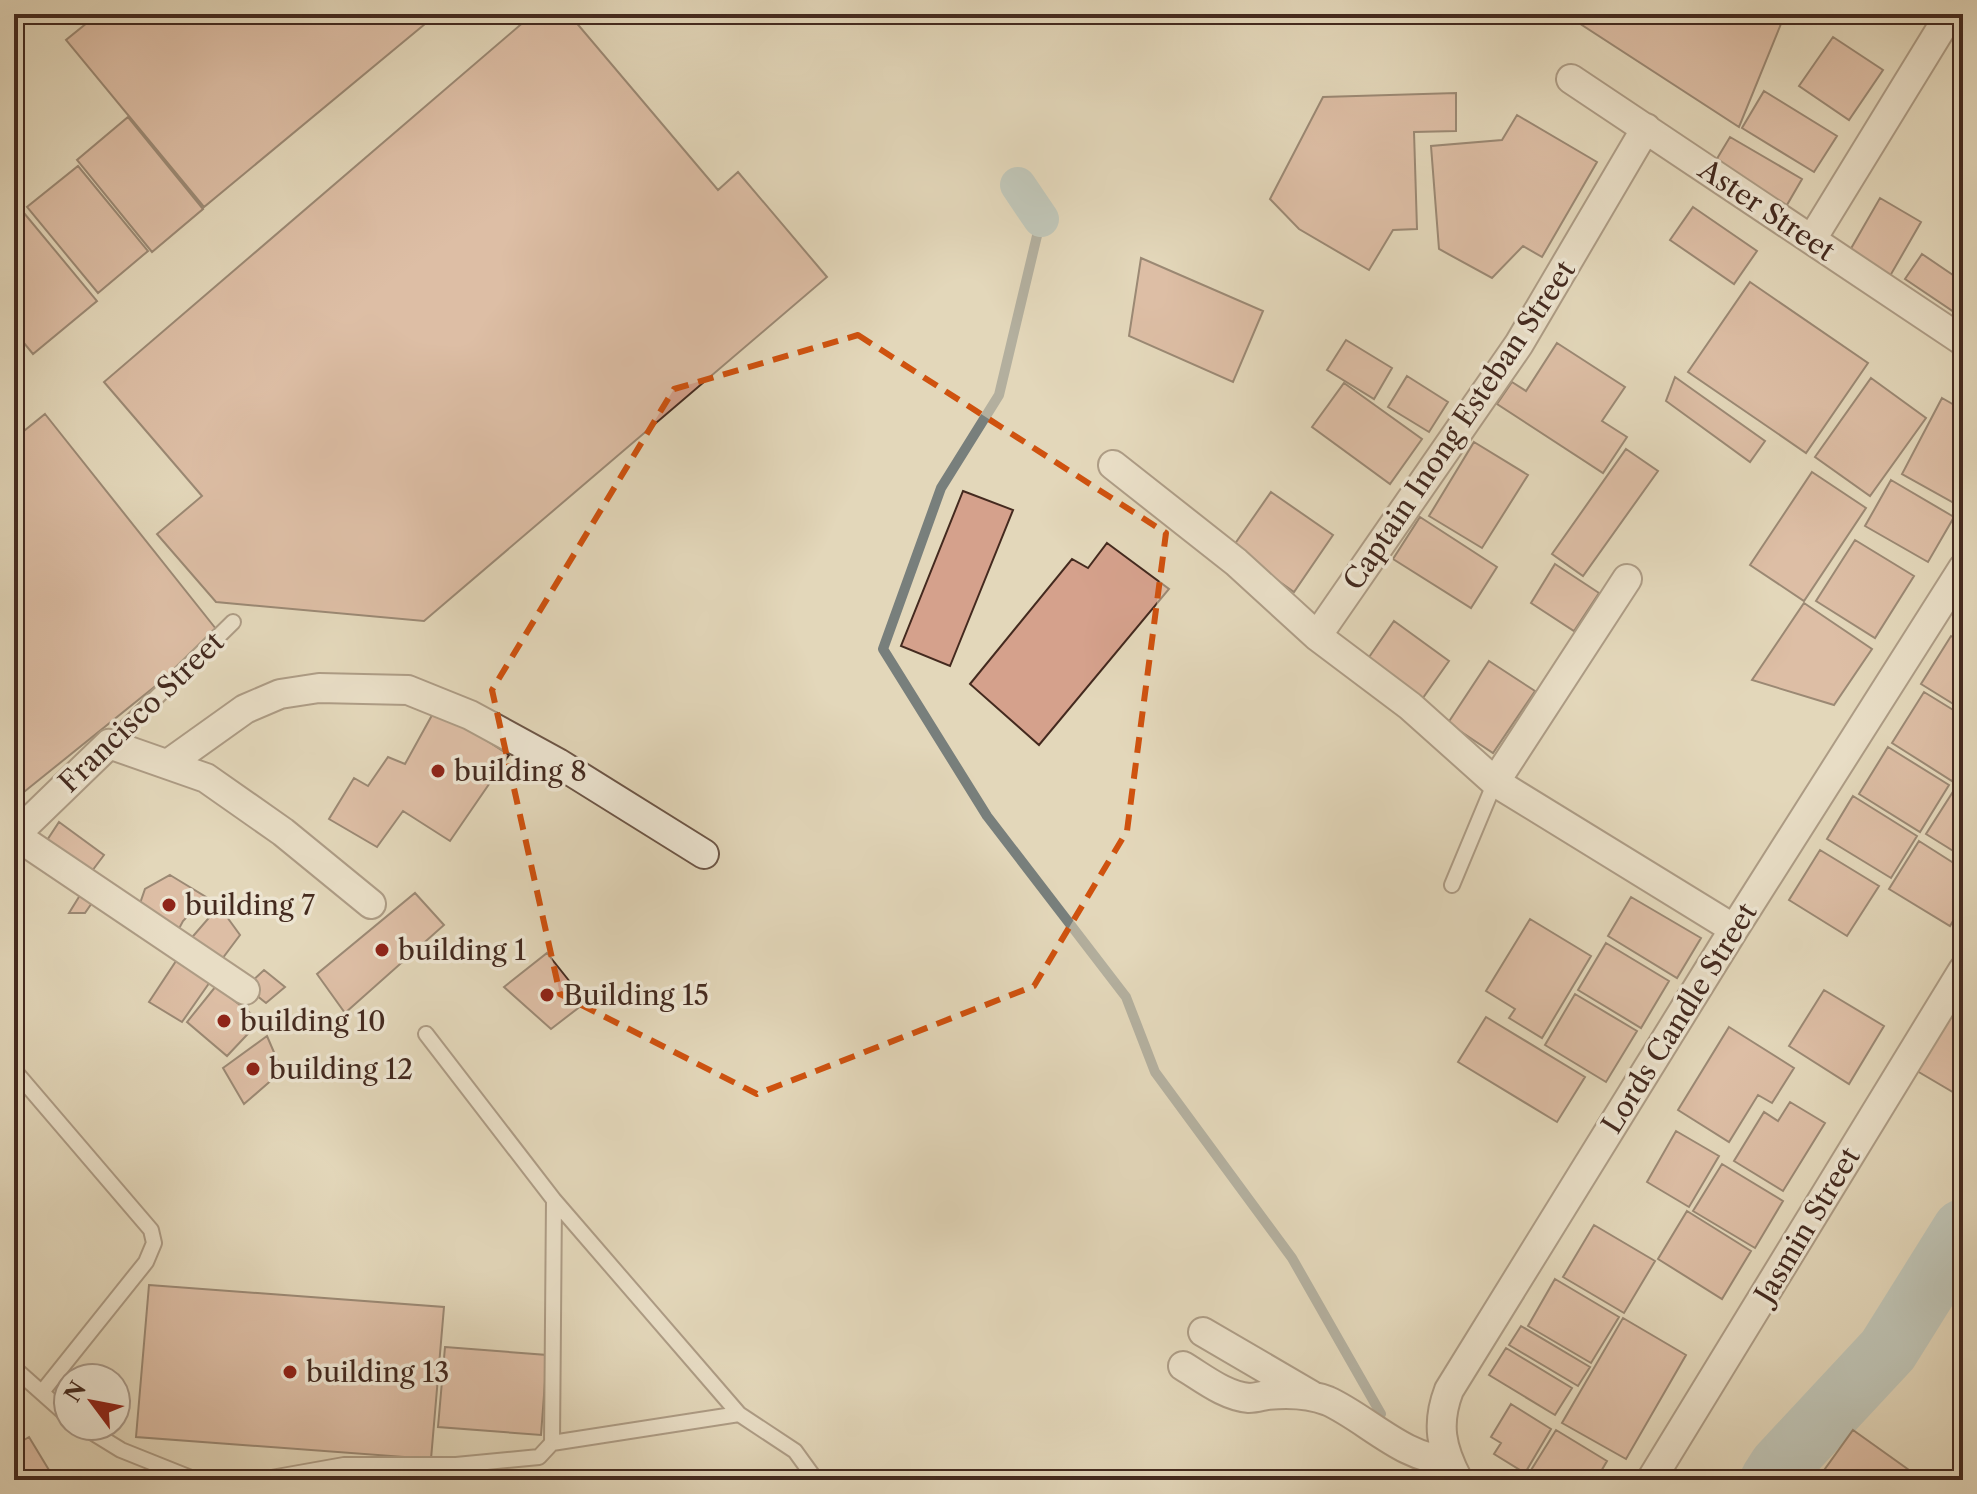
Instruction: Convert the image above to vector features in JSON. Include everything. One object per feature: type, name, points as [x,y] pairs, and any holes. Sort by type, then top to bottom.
[{"type":"street","points":[[1812,239],[1950,14]]},
{"type":"street","name":"Aster Street","points":[[1571,79],[1963,341]]},
{"type":"street","name":"Captain Inong Esteban Street","points":[[1317,636],[1519,344],[1646,128]]},
{"type":"street","points":[[1113,465],[1236,562],[1317,636],[1410,706],[1495,782],[1734,929]]},
{"type":"street","name":"Lords Candle Street","points":[[1452,1474],[1440,1427],[1441,1411],[1449,1390],[1734,929],[1963,568]]},
{"type":"street","points":[[1495,782],[1627,579]]},
{"type":"street","points":[[168,764],[245,709],[280,694],[319,688],[408,690],[470,715],[558,763],[704,854]]},
{"type":"street","points":[[109,744],[206,778],[283,832],[371,904]]},
{"type":"street","name":"Francisco Street","points":[[14,836],[109,744]]},
{"type":"street","points":[[14,836],[245,990]]},
{"type":"street","name":"Jasmin Street","points":[[1651,1480],[1963,970]]},
{"type":"street","points":[[1203,1332],[1315,1397]]},
{"type":"street","points":[[1183,1366],[1217,1387],[1239,1396],[1253,1398],[1292,1394],[1330,1402],[1373,1430],[1437,1460],[1452,1474]]},
{"type":"lane","name":"Francisco Street","points":[[109,744],[233,622]]},
{"type":"lane","points":[[1452,885],[1495,782]]},
{"type":"lane","points":[[426,1034],[554,1200],[739,1414],[795,1451],[816,1480]]},
{"type":"lane","points":[[14,1070],[151,1230],[154,1243],[146,1262],[42,1392]]},
{"type":"lane","points":[[552,1443],[554,1200]]},
{"type":"lane","points":[[14,1368],[52,1401]]},
{"type":"lane","points":[[260,1480],[344,1465],[456,1465],[539,1457],[552,1443],[739,1414]]},
{"type":"lane","points":[[108,1442],[196,1480]]},
{"type":"highlighted area","points":[[858,335],[1166,533],[1127,831],[1034,986],[757,1094],[560,994],[492,690],[674,389]]},
{"type":"building","points":[[98,14],[437,14],[204,207],[66,40]]},
{"type":"building","points":[[533,14],[569,14],[718,190],[738,172],[827,277],[424,621],[216,602],[157,534],[202,496],[104,382]]},
{"type":"building","points":[[1565,14],[1785,14],[1739,127]]},
{"type":"building","points":[[1833,37],[1883,70],[1849,120],[1799,86]]},
{"type":"building","points":[[1764,91],[1837,136],[1814,172],[1742,128]]},
{"type":"building","points":[[1456,93],[1456,131],[1414,132],[1417,229],[1393,230],[1369,270],[1299,229],[1270,199],[1323,97]]},
{"type":"building","points":[[1517,115],[1597,162],[1542,257],[1523,246],[1492,278],[1439,249],[1431,146],[1502,140]]},
{"type":"building","points":[[128,117],[203,209],[152,252],[77,160]]},
{"type":"building","points":[[1730,137],[1802,179],[1784,210],[1712,167]]},
{"type":"building","points":[[78,166],[148,251],[98,293],[27,207]]},
{"type":"building","points":[[1880,198],[1921,222],[1890,276],[1849,252]]},
{"type":"building","points":[[14,201],[97,301],[33,354],[14,331]]},
{"type":"building","points":[[1693,207],[1757,251],[1734,284],[1670,240]]},
{"type":"building","points":[[1922,254],[1953,275],[1963,267],[1963,318],[1905,279]]},
{"type":"building","points":[[1141,258],[1263,311],[1233,382],[1129,336]]},
{"type":"building","points":[[1750,282],[1868,363],[1806,453],[1688,372]]},
{"type":"building","points":[[1346,340],[1392,368],[1374,399],[1327,370]]},
{"type":"building","points":[[1557,343],[1625,387],[1602,421],[1627,437],[1603,473],[1497,404],[1512,382],[1526,391]]},
{"type":"building","points":[[1407,376],[1448,402],[1429,432],[1388,407]]},
{"type":"building","points":[[1675,377],[1765,441],[1750,462],[1666,401]]},
{"type":"building","points":[[1871,378],[1926,418],[1870,496],[1815,457]]},
{"type":"building","points":[[1344,383],[1422,439],[1390,484],[1312,427]]},
{"type":"building","points":[[1942,398],[1963,410],[1963,508],[1902,474]]},
{"type":"building","points":[[45,414],[220,634],[14,800],[14,439]]},
{"type":"building","points":[[1474,442],[1528,475],[1482,548],[1429,516]]},
{"type":"building","points":[[1626,449],[1658,471],[1583,576],[1552,554]]},
{"type":"building","points":[[1812,472],[1866,508],[1804,601],[1750,565]]},
{"type":"building","points":[[1891,480],[1954,517],[1928,562],[1865,526]]},
{"type":"building","points":[[963,491],[1013,510],[950,666],[901,646]]},
{"type":"building","points":[[1271,492],[1333,535],[1294,592],[1232,548]]},
{"type":"building","points":[[1420,517],[1497,567],[1471,608],[1393,559]]},
{"type":"building","points":[[1855,540],[1914,576],[1875,638],[1816,601]]},
{"type":"building","points":[[1107,543],[1169,589],[1039,745],[970,684],[1072,559],[1088,568]]},
{"type":"building","points":[[1555,564],[1599,593],[1574,631],[1531,603]]},
{"type":"building","points":[[1804,603],[1872,649],[1834,705],[1752,680]]},
{"type":"building","points":[[1394,621],[1449,661],[1420,702],[1365,663]]},
{"type":"building","points":[[1951,636],[1963,643],[1963,710],[1921,684]]},
{"type":"building","points":[[1489,661],[1535,691],[1493,753],[1448,723]]},
{"type":"building","points":[[1924,692],[1963,716],[1963,763],[1952,781],[1892,743]]},
{"type":"building","name":"building 8","points":[[436,708],[509,755],[450,841],[403,811],[377,847],[329,819],[354,778],[368,786],[388,757],[405,764]]},
{"type":"building","points":[[1888,747],[1949,785],[1920,832],[1859,794]]},
{"type":"building","points":[[1956,787],[1963,792],[1963,857],[1926,834]]},
{"type":"building","points":[[1853,796],[1917,836],[1891,878],[1827,839]]},
{"type":"building","points":[[59,822],[104,855],[86,879],[40,851]]},
{"type":"building","points":[[1919,841],[1963,869],[1963,904],[1950,926],[1889,889]]},
{"type":"building","points":[[1820,850],[1879,886],[1847,936],[1789,900]]},
{"type":"building","name":"building 7","points":[[170,875],[206,897],[183,921],[174,938],[137,912],[145,889]]},
{"type":"building","points":[[82,892],[96,897],[85,913],[69,913]]},
{"type":"building","name":"building 1","points":[[415,893],[444,925],[345,1013],[317,974]]},
{"type":"building","points":[[1631,897],[1701,938],[1677,978],[1608,936]]},
{"type":"building","points":[[219,906],[240,935],[216,967],[188,942]]},
{"type":"building","points":[[1530,919],[1591,956],[1542,1038],[1509,1018],[1515,1009],[1486,991]]},
{"type":"building","points":[[1606,943],[1669,981],[1641,1028],[1578,990]]},
{"type":"building","name":"Building 15","points":[[547,953],[586,1002],[551,1029],[504,987]]},
{"type":"building","points":[[180,955],[212,979],[182,1022],[149,1002]]},
{"type":"building","points":[[264,970],[285,987],[266,1003],[246,987]]},
{"type":"building","name":"building 10","points":[[216,986],[260,1021],[227,1056],[187,1022]]},
{"type":"building","points":[[1824,990],[1884,1026],[1849,1084],[1789,1046]]},
{"type":"building","points":[[1575,994],[1637,1031],[1606,1082],[1545,1045]]},
{"type":"building","points":[[1963,998],[1963,1098],[1917,1071]]},
{"type":"building","points":[[1486,1017],[1585,1077],[1557,1122],[1458,1062]]},
{"type":"building","points":[[1729,1027],[1794,1068],[1772,1103],[1758,1095],[1729,1142],[1678,1110]]},
{"type":"building","name":"building 12","points":[[267,1036],[282,1071],[244,1104],[223,1068]]},
{"type":"building","points":[[1790,1102],[1825,1123],[1783,1191],[1734,1161],[1764,1112],[1778,1121]]},
{"type":"building","points":[[1676,1131],[1719,1156],[1689,1207],[1647,1182]]},
{"type":"building","points":[[1722,1164],[1783,1201],[1755,1248],[1693,1211]]},
{"type":"building","points":[[1687,1211],[1751,1251],[1722,1299],[1658,1259]]},
{"type":"building","points":[[1594,1225],[1655,1261],[1624,1313],[1563,1277]]},
{"type":"building","points":[[1555,1279],[1619,1317],[1591,1363],[1528,1326]]},
{"type":"building","name":"building 13","points":[[149,1285],[444,1307],[431,1459],[136,1437]]},
{"type":"building","points":[[1623,1318],[1686,1355],[1626,1459],[1562,1423]]},
{"type":"building","points":[[1521,1326],[1590,1367],[1578,1386],[1509,1345]]},
{"type":"building","points":[[445,1347],[547,1355],[541,1435],[438,1427]]},
{"type":"building","points":[[1506,1348],[1572,1388],[1555,1415],[1489,1375]]},
{"type":"building","points":[[1511,1404],[1551,1429],[1525,1473],[1494,1454],[1501,1443],[1491,1437]]},
{"type":"building","points":[[1556,1430],[1607,1461],[1596,1480],[1537,1480],[1528,1475]]},
{"type":"building","points":[[1853,1430],[1923,1480],[1817,1480]]},
{"type":"building","points":[[29,1437],[55,1480],[14,1480],[14,1446]]},
{"type":"waterway","points":[[1018,185],[1041,219]]},
{"type":"waterway","points":[[1041,219],[999,395],[941,488],[883,649],[987,816],[1126,997],[1155,1072],[1292,1258],[1381,1414]]},
{"type":"waterway","points":[[1771,1480],[1780,1466],[1888,1350],[1963,1230]]},
{"type":"place","name":"building 8","points":[[438,771]]},
{"type":"place","name":"building 7","points":[[169,905]]},
{"type":"place","name":"building 1","points":[[382,950]]},
{"type":"place","name":"Building 15","points":[[547,995]]},
{"type":"place","name":"building 10","points":[[224,1021]]},
{"type":"place","name":"building 12","points":[[253,1069]]},
{"type":"place","name":"building 13","points":[[290,1372]]}]
